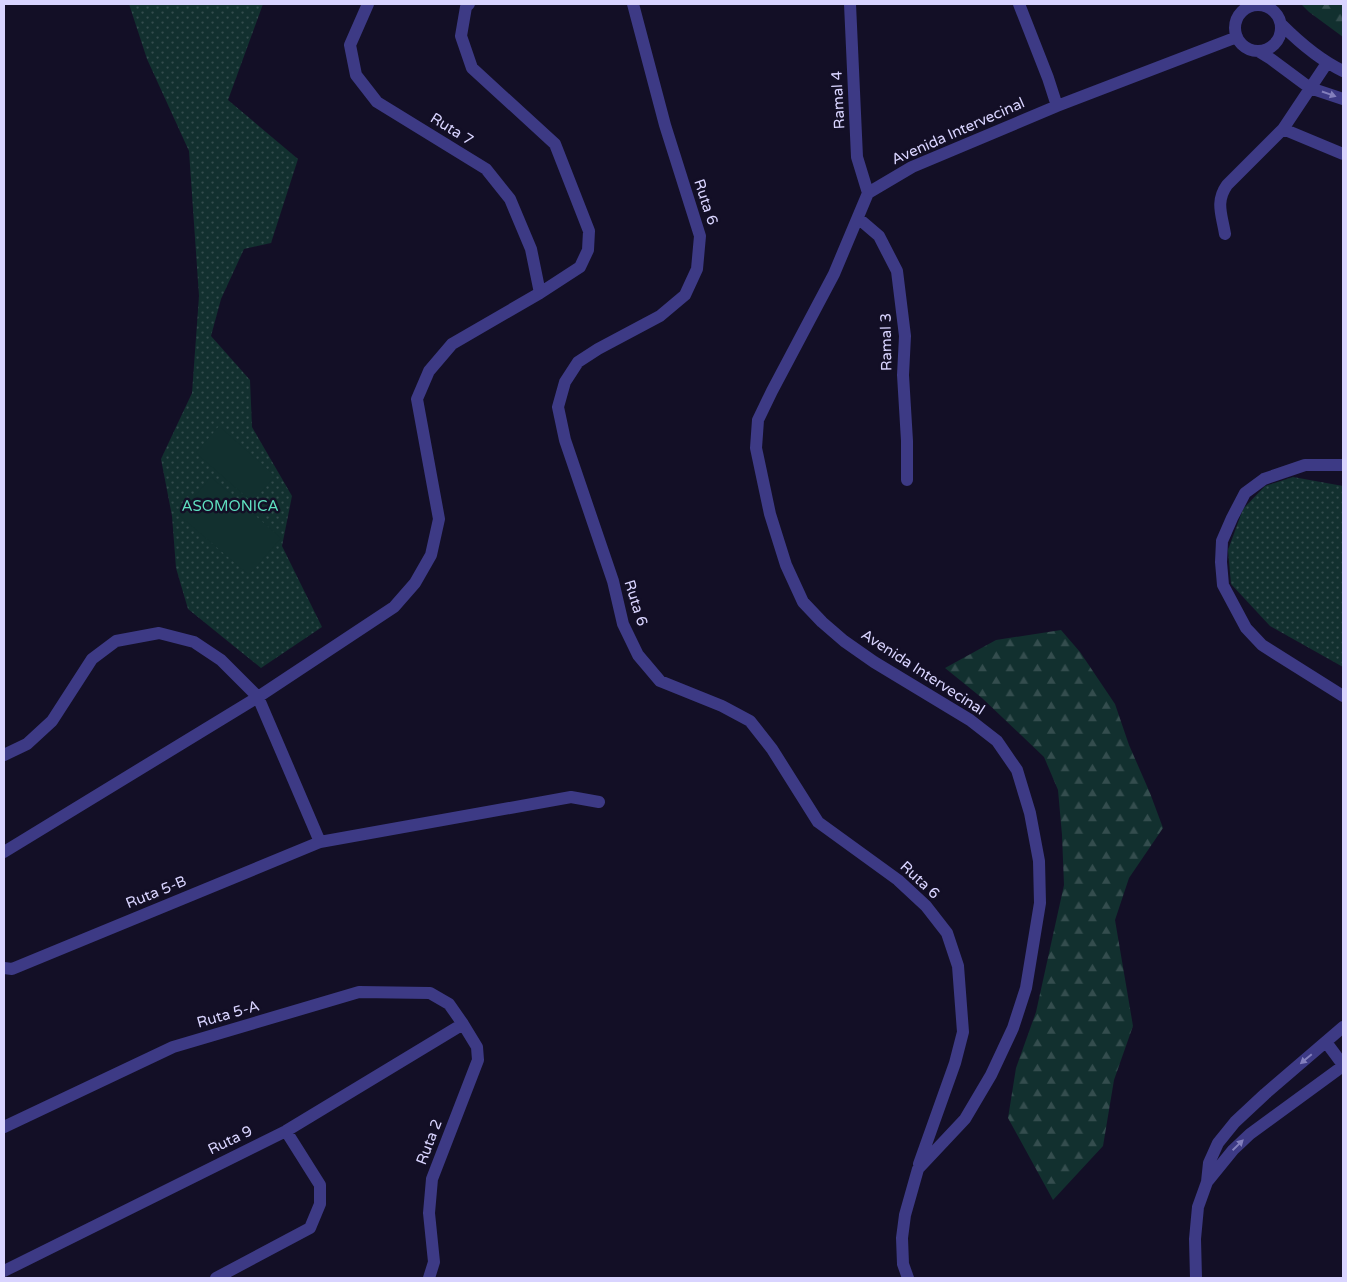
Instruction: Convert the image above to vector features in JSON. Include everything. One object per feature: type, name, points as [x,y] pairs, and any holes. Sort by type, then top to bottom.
[{"type":"street","name":"Ruta 7","points":[[368,4],[350,45],[356,76],[377,102],[486,169],[510,199],[531,249],[540,293]]},
{"type":"street","points":[[4,852],[258,697],[394,607],[416,583],[431,555],[439,519],[418,399],[430,372],[452,344],[540,293],[580,267],[588,250],[589,231],[555,144],[472,68],[461,36],[466,8],[469,4]]},
{"type":"street","name":"Ruta 6","points":[[633,4],[665,125],[700,236],[698,269],[686,296],[666,311],[631,332],[598,348],[578,362],[565,382],[558,407],[565,440],[613,581],[623,624],[638,655],[660,681],[722,706],[750,721],[772,749],[818,822],[898,880],[926,906],[947,933],[958,966],[963,1032],[955,1063],[918,1169]]},
{"type":"street","name":"Ramal 4","points":[[850,4],[857,157],[868,193]]},
{"type":"street","points":[[1019,4],[1057,106]]},
{"type":"street","points":[[1343,71],[1327,63],[1296,39],[1282,25],[1275,12],[1263,4],[1239,7],[1235,26],[1237,37],[1245,47],[1258,51],[1276,62],[1310,88],[1343,99]]},
{"type":"street","points":[[1258,51],[1270,48],[1276,43],[1282,25]]},
{"type":"street","name":"Avenida Intervecinal","points":[[908,1278],[903,1264],[902,1238],[905,1215],[918,1169],[965,1118],[991,1075],[1013,1028],[1026,988],[1040,904],[1039,861],[1030,813],[1017,770],[997,741],[970,720],[874,662],[844,641],[803,602],[786,565],[770,514],[756,448],[758,420],[834,274],[868,193],[912,167],[1057,106],[1237,37]]},
{"type":"street","points":[[1225,234],[1220,204],[1221,194],[1227,185],[1283,129],[1327,63]]},
{"type":"street","points":[[1283,129],[1343,154]]},
{"type":"street","name":"Ramal 3","points":[[858,218],[879,236],[897,271],[905,336],[903,375],[908,480]]},
{"type":"street","points":[[1343,465],[1305,465],[1264,479],[1245,493],[1222,541],[1221,562],[1223,585],[1246,628],[1262,645],[1343,696]]},
{"type":"street","points":[[1328,466],[1343,472]]},
{"type":"street","points":[[4,755],[27,744],[52,721],[92,659],[116,641],[159,633],[194,642],[221,660],[258,697],[320,842]]},
{"type":"street","name":"Ruta 5-B","points":[[4,968],[12,969],[320,842],[571,798],[599,802]]},
{"type":"street","name":"Ruta 5-A","points":[[4,1127],[173,1047],[359,992],[430,992],[448,1004],[463,1024]]},
{"type":"street","name":"Ruta 9","points":[[4,1271],[286,1130],[463,1024]]},
{"type":"street","name":"Ruta 2","points":[[429,1278],[434,1262],[429,1213],[432,1179],[478,1060],[477,1047],[463,1024]]},
{"type":"street","points":[[1196,1278],[1195,1239],[1198,1207],[1207,1182],[1210,1163],[1218,1143],[1235,1122],[1265,1094],[1343,1027]]},
{"type":"street","points":[[1207,1182],[1233,1150],[1250,1134],[1343,1065],[1326,1042]]},
{"type":"street","points":[[216,1278],[310,1228],[320,1204],[320,1186],[286,1130]]},
{"type":"green space","name":"ASOMONICA","points":[[129,4],[263,4],[228,100],[298,159],[271,243],[244,249],[221,299],[211,336],[250,380],[252,427],[292,496],[282,546],[322,627],[261,668],[188,609],[176,568],[172,516],[161,459],[192,393],[199,296],[189,151],[147,59]]},
{"type":"green space","points":[[1301,4],[1343,4],[1343,37],[1309,12]]},
{"type":"green space","points":[[219,426],[275,476],[252,502],[196,453]]},
{"type":"green space","points":[[211,477],[281,538],[249,575],[179,515]]},
{"type":"green space","points":[[1293,477],[1343,486],[1343,667],[1270,626],[1231,584],[1228,550],[1243,509],[1265,486]]},
{"type":"green space","points":[[1061,630],[1080,652],[1115,704],[1129,745],[1163,828],[1129,878],[1115,920],[1133,1026],[1114,1080],[1103,1146],[1053,1200],[1008,1118],[1016,1068],[1036,1012],[1064,885],[1058,790],[1044,757],[982,698],[945,668],[996,640]]}]
